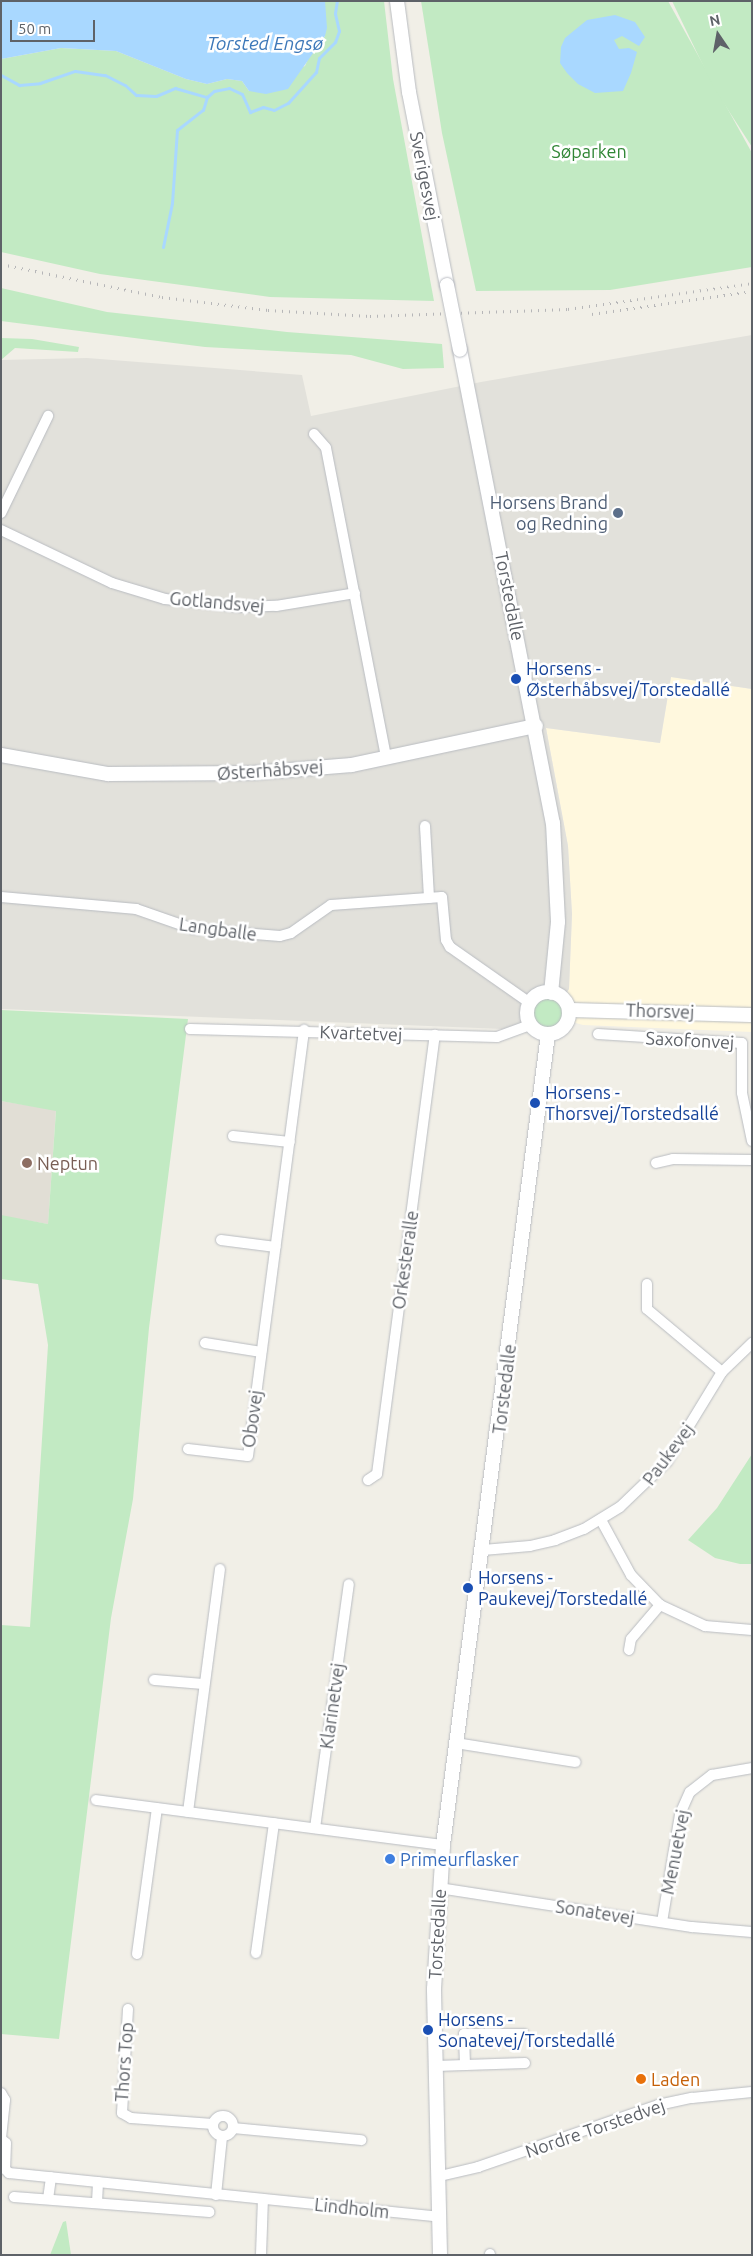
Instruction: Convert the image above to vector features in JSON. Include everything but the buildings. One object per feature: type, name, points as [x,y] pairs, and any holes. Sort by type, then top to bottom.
[{"type":"street","name":"Sverigesvej","points":[[397,1],[408,92],[460,350]]},
{"type":"street","name":"Torstedalle","points":[[460,350],[536,726],[556,853],[558,922],[551,993]]},
{"type":"street","points":[[1,513],[48,416]]},
{"type":"street","points":[[314,434],[326,448],[386,758]]},
{"type":"street","name":"Gotlandsvej","points":[[1,530],[112,583],[165,599],[206,604],[267,606],[355,593]]},
{"type":"street","name":"Østerhåbsvej","points":[[1,755],[75,770],[128,774],[252,773],[386,758],[536,726]]},
{"type":"street","points":[[425,826],[429,898],[442,897],[446,940],[450,947],[530,1002]]},
{"type":"street","name":"Langballe","points":[[1,897],[136,909],[193,929],[280,936],[290,933],[331,905],[429,898]]},
{"type":"street","points":[[551,993],[563,998],[569,1010],[564,1026],[548,1034],[530,1024],[527,1012],[530,1002],[538,995],[551,993]]},
{"type":"street","name":"Thorsvej","points":[[569,1010],[752,1015]]},
{"type":"street","name":"Kvartetvej","points":[[190,1029],[304,1030],[497,1037],[530,1024]]},
{"type":"street","name":"Obovej","points":[[188,1448],[248,1456],[260,1352],[276,1247],[304,1030]]},
{"type":"street","name":"Torstedalle","points":[[440,2255],[441,2217],[435,1980],[443,1845],[483,1550],[548,1034]]},
{"type":"street","name":"Saxofonvej","points":[[598,1034],[742,1043],[742,1093],[752,1142]]},
{"type":"street","name":"Orkesteralle","points":[[368,1480],[377,1474],[435,1035]]},
{"type":"street","points":[[233,1136],[290,1142]]},
{"type":"street","points":[[656,1163],[673,1159],[752,1160]]},
{"type":"street","points":[[221,1240],[276,1247]]},
{"type":"street","points":[[647,1284],[646,1309],[722,1372]]},
{"type":"street","points":[[205,1343],[260,1352]]},
{"type":"street","name":"Paukevej","points":[[483,1550],[530,1546],[555,1540],[601,1520],[637,1494],[667,1462],[722,1372],[752,1343]]},
{"type":"street","points":[[601,1520],[632,1575],[660,1605],[705,1626],[752,1630]]},
{"type":"street","points":[[188,1812],[220,1569]]},
{"type":"street","name":"Klarinetvej","points":[[315,1828],[349,1584]]},
{"type":"street","points":[[629,1650],[631,1639],[660,1605]]},
{"type":"street","points":[[154,1680],[204,1684]]},
{"type":"street","points":[[456,1744],[574,1762]]},
{"type":"street","name":"Menuetvej","points":[[662,1922],[680,1814],[687,1798],[700,1782],[712,1775],[752,1768]]},
{"type":"street","points":[[96,1800],[443,1845]]},
{"type":"street","points":[[137,1954],[157,1808]]},
{"type":"street","points":[[256,1953],[274,1823]]},
{"type":"street","name":"Sonatevej","points":[[440,1888],[662,1922],[752,1932]]},
{"type":"street","name":"Thors Top","points":[[128,2009],[122,2113],[131,2118],[213,2124]]},
{"type":"street","points":[[465,2065],[464,2034],[524,2034]]},
{"type":"street","points":[[436,2066],[525,2063]]},
{"type":"street","name":"Nordre Torstedvej","points":[[440,2176],[478,2167],[658,2106],[692,2098],[752,2092]]},
{"type":"street","name":"Lindholm","points":[[1,2093],[4,2100],[1,2139],[6,2143],[7,2172],[441,2217]]},
{"type":"street","points":[[226,2116],[232,2121],[233,2128],[230,2134],[222,2137],[214,2132],[213,2124],[218,2117],[226,2116]]},
{"type":"street","points":[[233,2128],[361,2140]]},
{"type":"street","points":[[216,2195],[222,2137]]},
{"type":"street","points":[[48,2199],[50,2177]]},
{"type":"street","points":[[97,2202],[98,2182]]},
{"type":"street","points":[[180,2209],[181,2191]]},
{"type":"street","points":[[14,2197],[209,2212]]},
{"type":"street","points":[[261,2255],[263,2200]]},
{"type":"shaded area","points":[[752,335],[752,689],[671,677],[660,743],[546,728],[568,846],[572,914],[569,989],[551,1016],[503,1029],[1,1009],[1,360],[87,358],[302,375],[311,416],[481,382]]},
{"type":"shaded area","points":[[671,677],[752,689],[752,1032],[583,1025],[551,1016],[569,989],[572,914],[568,846],[546,728],[660,743]]},
{"type":"shaded area","name":"Neptun","points":[[1,1101],[56,1110],[48,1224],[1,1216]]},
{"type":"green space","points":[[325,1],[384,1],[393,79],[434,301],[270,297],[100,274],[1,252],[1,59],[61,48],[116,51],[186,79],[207,84],[227,79],[242,81],[249,91],[305,66],[311,52],[325,36]]},
{"type":"green space","name":"Søparken","points":[[421,1],[668,1],[752,153],[752,267],[610,290],[476,291],[442,133]]},
{"type":"green space","points":[[672,1],[752,1],[752,147],[714,88]]},
{"type":"green space","points":[[1,288],[107,312],[287,332],[442,344],[444,368],[403,369],[351,355],[205,347],[1,321]]},
{"type":"green space","points":[[1,338],[32,339],[79,347],[78,352],[15,348],[1,360]]},
{"type":"green space","points":[[548,998],[558,1003],[563,1013],[558,1023],[548,1028],[538,1023],[533,1013],[538,1003]]},
{"type":"green space","points":[[1,1010],[188,1019],[149,1328],[133,1499],[111,1618],[59,2039],[1,2034],[1,1625],[30,1627],[48,1345],[38,1284],[1,1279],[1,1215],[48,1224],[56,1111],[1,1101]]},
{"type":"green space","points":[[752,1454],[752,1564],[740,1564],[715,1558],[688,1540],[717,1508]]},
{"type":"green space","points":[[66,2221],[71,2255],[50,2255],[63,2222]]},
{"type":"water","name":"Torsted Engsø","points":[[1,1],[325,1],[327,28],[325,36],[288,89],[266,94],[249,91],[242,81],[227,79],[207,84],[186,79],[116,51],[61,48],[1,59]]},
{"type":"water","points":[[615,15],[635,22],[645,37],[639,46],[622,36],[614,40],[619,49],[629,48],[637,52],[631,73],[623,91],[595,93],[578,84],[567,73],[560,63],[561,47],[565,38],[587,20]]},
{"type":"waterway","points":[[1,75],[19,85],[40,83],[75,71],[105,75],[125,85],[136,95],[156,96],[175,88],[207,97],[214,91],[229,88],[242,94],[250,112],[263,107],[274,110],[288,103],[316,72],[319,58],[335,42],[339,31],[335,13],[337,1]]},
{"type":"waterway","points":[[163,247],[172,203],[177,130],[203,110],[207,97]]},
{"type":"railway","points":[[1,264],[162,297],[268,310],[370,316],[568,309],[752,283]]},
{"type":"railway","points":[[592,314],[752,291]]},
{"type":"place","name":"Horsens Brand og Redning","points":[[618,513]]},
{"type":"place","name":"Horsens - Østerhåbsvej/Torstedallé","points":[[516,679]]},
{"type":"place","name":"Horsens - Thorsvej/Torstedsallé","points":[[535,1103]]},
{"type":"place","name":"Neptun","points":[[27,1163]]},
{"type":"place","name":"Horsens - Paukevej/Torstedallé","points":[[468,1588]]},
{"type":"place","name":"Primeurflasker","points":[[390,1859]]},
{"type":"place","name":"Horsens - Sonatevej/Torstedallé","points":[[428,2030]]},
{"type":"place","name":"Laden","points":[[641,2079]]}]
